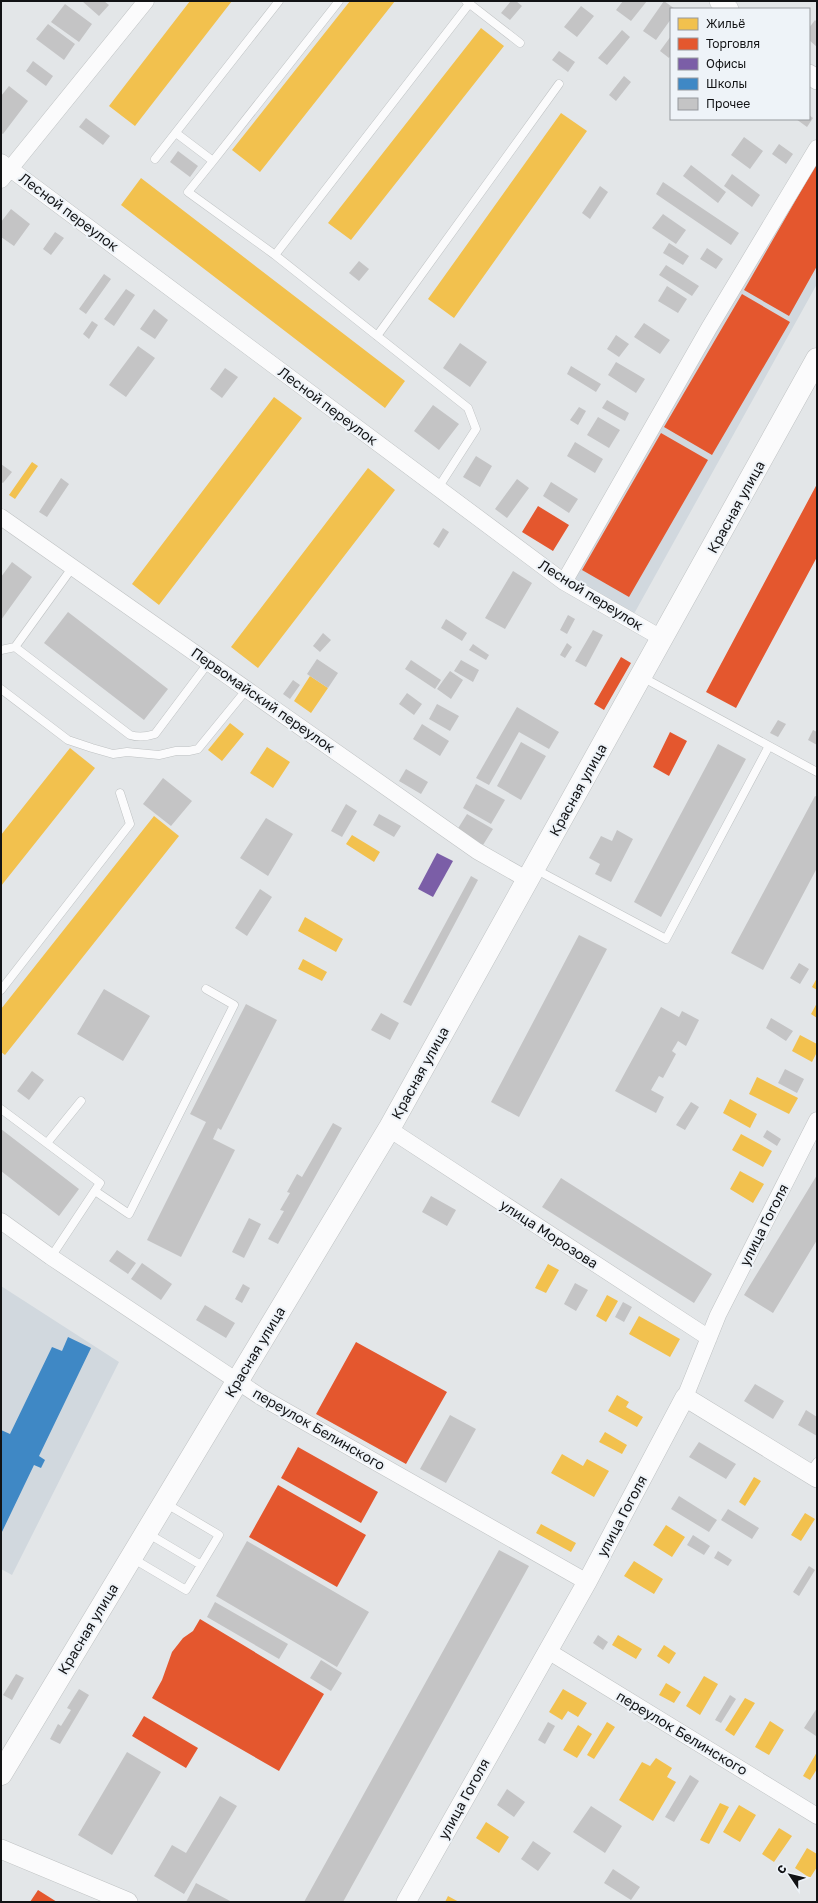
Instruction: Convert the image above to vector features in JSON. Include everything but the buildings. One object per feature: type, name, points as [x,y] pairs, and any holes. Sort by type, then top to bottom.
[{"type":"main road","name":"Красная улица","points":[[1,1774],[389,1129],[642,677],[817,359]]},
{"type":"street","points":[[4,170],[146,1]]},
{"type":"street","points":[[719,1],[728,8]]},
{"type":"street","points":[[564,582],[709,328],[817,148]]},
{"type":"street","name":"Лесной переулок","points":[[4,170],[564,582],[663,639]]},
{"type":"street","name":"Первомайский переулок","points":[[1,517],[477,851],[531,874]]},
{"type":"street","name":"улица Гоголя","points":[[406,1902],[587,1582],[685,1397],[718,1315],[817,1120]]},
{"type":"street","name":"улица Морозова","points":[[389,1129],[709,1338]]},
{"type":"street","name":"переулок Белинского","points":[[1,1221],[51,1257],[236,1382],[587,1582]]},
{"type":"street","points":[[685,1397],[814,1471]]},
{"type":"street","name":"переулок Белинского","points":[[548,1651],[817,1816]]},
{"type":"street","points":[[1,1849],[128,1902]]},
{"type":"lane","points":[[155,159],[279,1]]},
{"type":"lane","points":[[339,1],[188,192],[275,254],[468,408],[476,429],[438,488]]},
{"type":"lane","points":[[275,254],[468,2],[520,43]]},
{"type":"lane","points":[[378,336],[559,84]]},
{"type":"lane","points":[[176,133],[213,162]]},
{"type":"lane","points":[[1,650],[14,647],[72,568]]},
{"type":"lane","points":[[14,647],[130,735],[139,737],[146,737],[154,734],[209,662]]},
{"type":"lane","points":[[642,677],[817,772]]},
{"type":"lane","points":[[1,688],[68,740],[113,754],[127,752],[159,755],[176,751],[198,749],[247,689]]},
{"type":"lane","points":[[531,874],[666,939],[769,746]]},
{"type":"lane","points":[[1,990],[130,824],[120,793]]},
{"type":"lane","points":[[95,1191],[129,1214],[234,1005],[206,989]]},
{"type":"lane","points":[[47,1144],[81,1101]]},
{"type":"lane","points":[[1,1109],[100,1183],[51,1257]]},
{"type":"lane","points":[[131,1557],[186,1590],[219,1535],[164,1502]]},
{"type":"lane","points":[[146,1532],[201,1565]]},
{"type":"shaded area","points":[[817,150],[817,284],[630,621],[564,582]]},
{"type":"shaded area","points":[[1,1286],[119,1362],[12,1575],[1,1569]]}]
